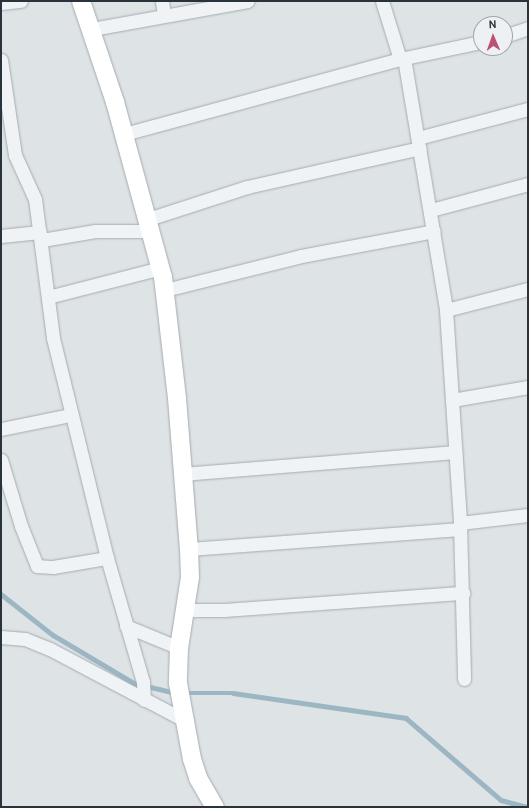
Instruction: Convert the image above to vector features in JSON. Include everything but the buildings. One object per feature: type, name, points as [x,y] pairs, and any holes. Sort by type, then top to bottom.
[{"type":"street","points":[[1,3],[21,1]]},
{"type":"street","points":[[81,1],[92,29],[124,134],[161,268],[165,290],[177,398],[190,577],[179,648],[178,683],[183,702],[184,720],[192,760],[198,778],[215,807]]},
{"type":"street","points":[[162,1],[164,15]]},
{"type":"street","points":[[92,29],[247,1]]},
{"type":"street","points":[[382,1],[402,58],[431,210],[446,310],[460,526],[463,593],[464,679]]},
{"type":"street","points":[[513,33],[528,28]]},
{"type":"street","points":[[124,134],[402,58],[473,44]]},
{"type":"street","points":[[1,60],[6,138],[35,199],[53,338],[70,415],[144,692]]},
{"type":"street","points":[[1,236],[41,236],[149,225],[247,187],[419,143],[528,109]]},
{"type":"street","points":[[431,210],[528,184]]},
{"type":"street","points":[[165,290],[301,256],[434,231]]},
{"type":"street","points":[[48,297],[161,268]]},
{"type":"street","points":[[446,310],[528,289]]},
{"type":"street","points":[[452,400],[528,387]]},
{"type":"street","points":[[1,429],[70,415]]},
{"type":"street","points":[[182,474],[455,452]]},
{"type":"street","points":[[1,460],[25,539],[37,566],[53,567],[107,558]]},
{"type":"street","points":[[189,549],[460,526],[528,515]]},
{"type":"street","points":[[186,610],[224,610],[463,593]]},
{"type":"street","points":[[126,626],[179,648]]},
{"type":"street","points":[[1,637],[25,639],[50,649],[144,692],[184,720]]},
{"type":"waterway","points":[[1,594],[53,635],[134,683],[176,693]]},
{"type":"waterway","points":[[184,693],[233,693],[406,718],[501,800],[528,807]]}]
